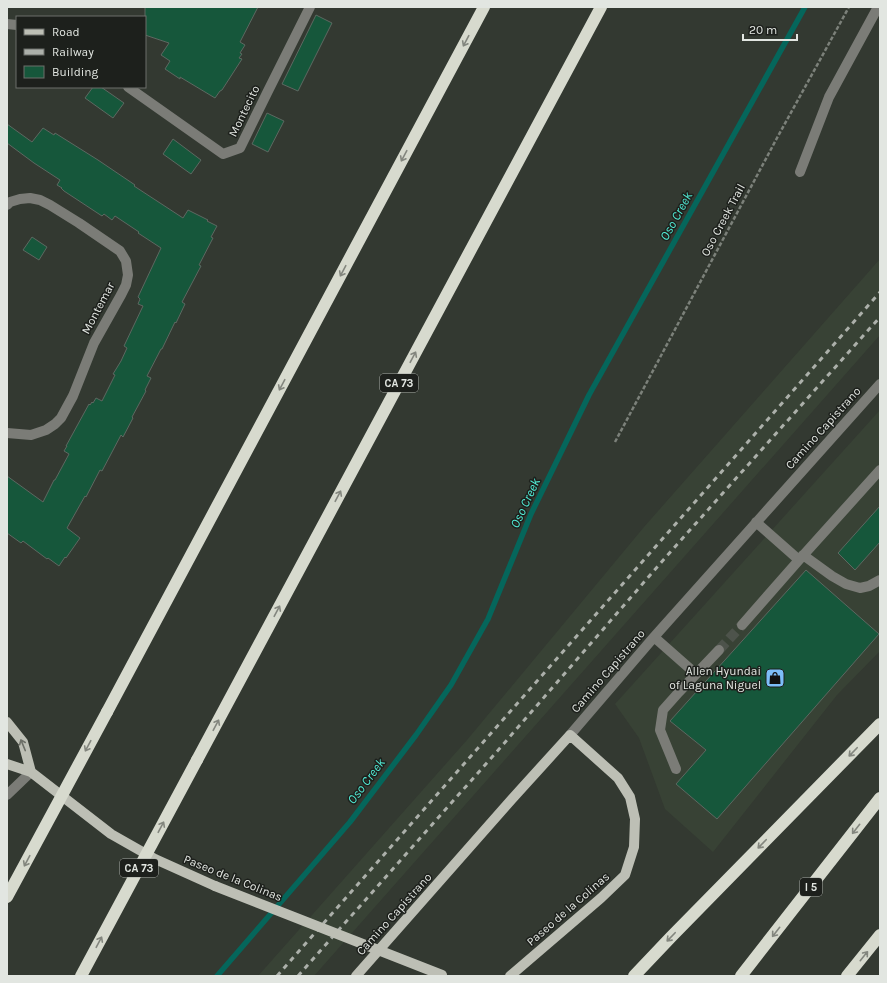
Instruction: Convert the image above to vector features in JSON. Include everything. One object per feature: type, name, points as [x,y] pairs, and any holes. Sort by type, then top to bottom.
[{"type":"highway","points":[[7,897],[484,7]]},
{"type":"highway","name":"CA 73","points":[[81,976],[601,7]]},
{"type":"highway","points":[[634,976],[880,724]]},
{"type":"highway","name":"I 5","points":[[741,976],[880,798]]},
{"type":"highway","points":[[847,976],[880,935]]},
{"type":"main road","points":[[7,722],[23,742],[31,772]]},
{"type":"main road","name":"Camino Capistrano","points":[[356,976],[570,735]]},
{"type":"main road","name":"Paseo de la Colinas","points":[[510,976],[602,898],[625,875],[634,847],[635,820],[630,797],[618,778],[570,735]]},
{"type":"main road","name":"Paseo de la Colinas","points":[[7,764],[31,772],[111,834],[155,859],[215,886],[443,976]]},
{"type":"street","name":"Montecito","points":[[129,88],[223,154],[240,148],[310,7]]},
{"type":"street","points":[[800,172],[829,97],[878,7]]},
{"type":"street","name":"Montemar","points":[[7,205],[10,202],[20,198],[40,200],[50,205],[120,251],[126,261],[128,275],[124,290],[94,343],[72,396],[61,418],[46,430],[31,435],[7,433]]},
{"type":"street","name":"Camino Capistrano","points":[[570,735],[654,637],[880,384]]},
{"type":"street","points":[[742,625],[880,470]]},
{"type":"street","points":[[756,522],[801,557],[846,584],[860,588],[869,586],[880,580]]},
{"type":"street","points":[[654,637],[696,674]]},
{"type":"street","points":[[676,769],[660,730],[663,710],[719,650]]},
{"type":"street","points":[[7,794],[31,772]]},
{"type":"path","name":"Oso Creek Trail","points":[[616,442],[776,138],[850,7]]},
{"type":"shaded area","points":[[880,259],[880,335],[314,976],[258,976],[467,740],[644,527]]},
{"type":"shaded area","points":[[880,410],[880,651],[837,695],[713,852],[665,809],[639,738],[615,704]]},
{"type":"building","points":[[145,7],[258,7],[240,42],[245,45],[240,53],[242,54],[239,58],[242,59],[222,90],[215,98],[165,69],[170,61],[161,55],[169,43],[146,35]]},
{"type":"building","points":[[316,15],[332,23],[298,91],[282,84]]},
{"type":"building","points":[[92,88],[102,88],[124,103],[113,118],[85,98]]},
{"type":"building","points":[[267,113],[284,121],[268,152],[252,144]]},
{"type":"building","points":[[7,124],[32,142],[43,128],[54,135],[55,133],[98,160],[183,218],[188,210],[217,226],[211,237],[213,238],[199,265],[201,266],[182,302],[185,304],[147,376],[151,378],[132,417],[133,418],[123,437],[121,435],[102,471],[100,470],[67,528],[80,538],[59,566],[23,541],[21,543],[7,533],[7,476],[43,502],[69,454],[64,451],[66,446],[89,404],[90,405],[92,402],[93,403],[96,398],[102,401],[115,375],[113,374],[127,348],[124,346],[143,306],[138,304],[140,299],[138,297],[161,248],[115,216],[112,220],[104,214],[102,216],[64,191],[57,185],[60,180],[7,143]]},
{"type":"building","points":[[173,139],[201,160],[191,174],[163,154]]},
{"type":"building","points":[[32,237],[47,247],[39,260],[23,250]]},
{"type":"building","points":[[880,506],[880,542],[855,570],[838,553]]},
{"type":"building","name":"Allen Hyundai of Laguna Niguel","points":[[806,570],[879,634],[717,819],[676,784],[706,750],[670,721]]},
{"type":"waterway","name":"Oso Creek","points":[[217,976],[350,822],[416,735],[451,685],[488,619],[531,514],[589,395],[805,7]]},
{"type":"tunnel","points":[[719,650],[742,625]]},
{"type":"railway","points":[[277,976],[880,292]]},
{"type":"railway","points":[[298,976],[500,748],[665,558],[880,317]]},
{"type":"place","name":"Allen Hyundai of Laguna Niguel","points":[[775,678]]}]
